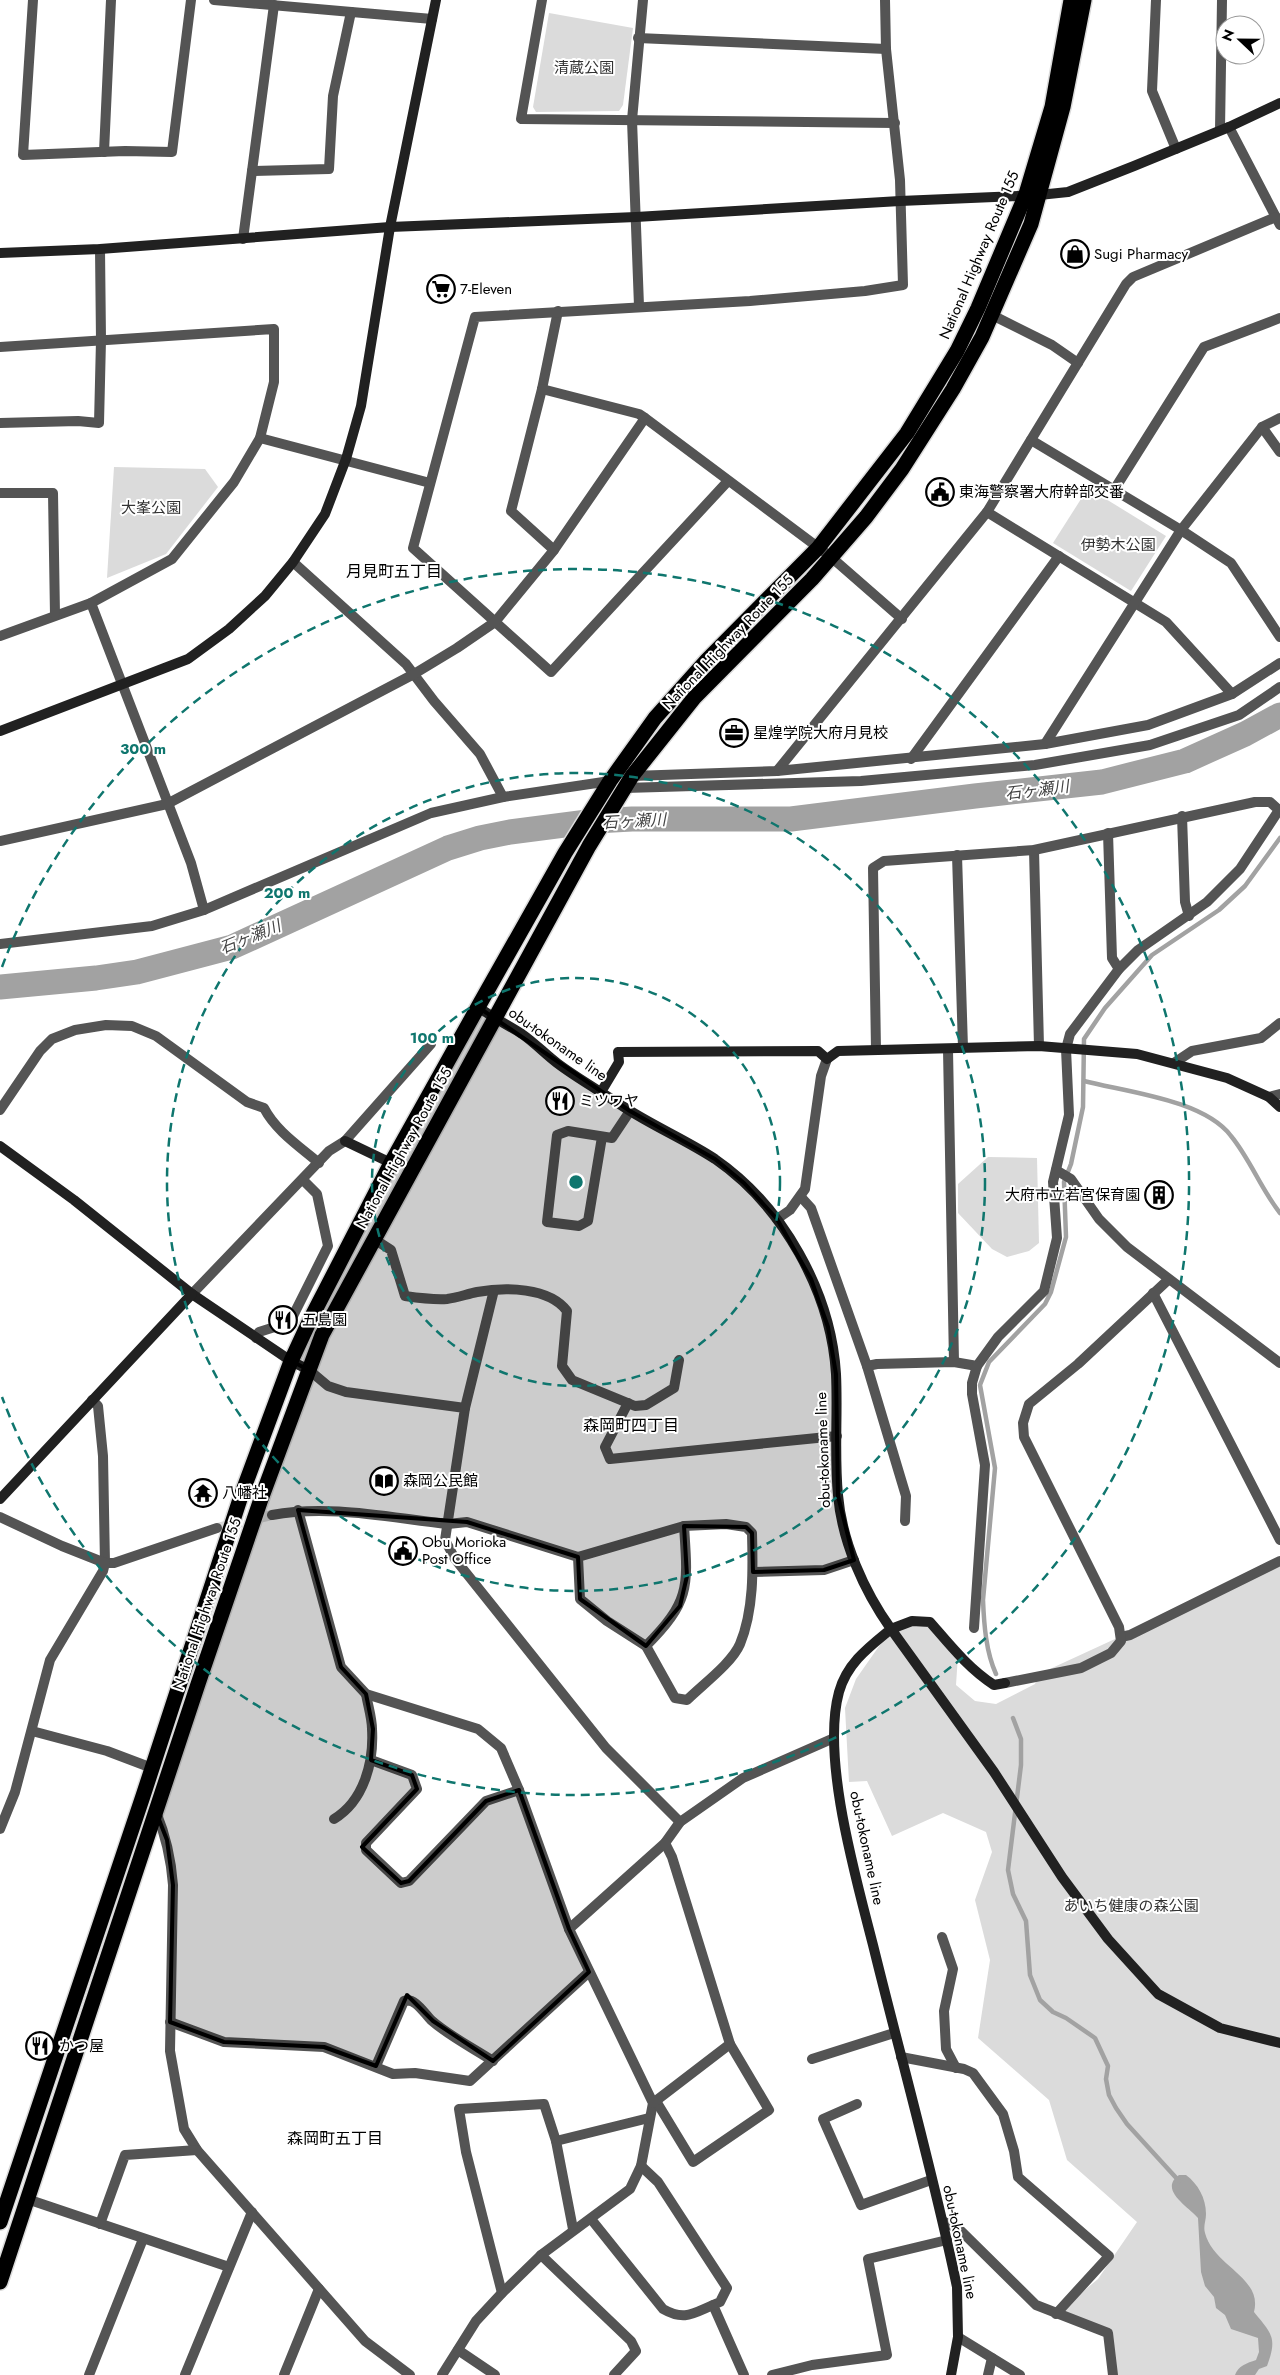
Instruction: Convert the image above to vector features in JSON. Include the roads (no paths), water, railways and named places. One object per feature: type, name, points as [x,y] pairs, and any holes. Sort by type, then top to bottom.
[{"type":"highway","name":"National Highway Route 155","points":[[0,2222],[241,1496],[291,1361],[310,1320],[391,1163],[565,854],[610,781],[655,718],[706,660],[818,548],[907,434],[957,351],[1032,195],[1064,107],[1073,0]]},
{"type":"highway","name":"National Highway Route 155","points":[[0,2282],[26,2199],[260,1502],[322,1335],[589,846],[625,788],[694,698],[830,558],[902,469],[953,389],[992,315],[1032,224],[1032,195]]},
{"type":"street","points":[[33,0],[23,155],[172,152],[191,0]]},
{"type":"street","points":[[104,152],[111,0]]},
{"type":"street","points":[[214,0],[432,19]]},
{"type":"street","points":[[0,731],[188,659],[229,629],[265,596],[293,562],[325,514],[346,459],[361,406],[390,227],[436,0]]},
{"type":"street","points":[[542,0],[521,119],[895,123]]},
{"type":"street","points":[[639,306],[632,120],[638,38],[643,0]]},
{"type":"street","points":[[728,481],[551,672],[413,548],[475,317],[798,297],[865,291],[903,285],[900,201],[895,123],[886,49],[885,0]]},
{"type":"street","points":[[1156,0],[1152,91],[1176,149]]},
{"type":"street","points":[[777,771],[988,512],[1126,284],[1133,276],[1278,221],[1225,128],[1222,0]]},
{"type":"street","points":[[243,239],[274,4]]},
{"type":"street","points":[[252,171],[329,169],[333,96],[351,12]]},
{"type":"street","points":[[638,38],[886,49]]},
{"type":"street","points":[[0,253],[100,249],[390,227],[636,217],[1068,192],[1176,149],[1280,103]]},
{"type":"street","points":[[0,424],[78,421],[99,423],[101,340],[100,249]]},
{"type":"street","points":[[554,550],[511,511],[542,389],[558,311]]},
{"type":"street","points":[[992,315],[1052,345],[1078,363]]},
{"type":"street","points":[[1114,490],[1204,347],[1280,318]]},
{"type":"street","points":[[0,347],[274,329],[274,382],[260,438],[234,482],[172,559],[91,603],[0,636]]},
{"type":"street","points":[[542,389],[639,414],[818,548],[902,619]]},
{"type":"street","points":[[0,841],[167,804],[414,674],[495,622],[554,550],[645,418]]},
{"type":"street","points":[[1045,744],[1181,530],[1262,427],[1280,418]]},
{"type":"street","points":[[1262,427],[1280,452]]},
{"type":"street","points":[[260,438],[346,459],[430,483]]},
{"type":"street","points":[[1031,440],[1231,562],[1280,637]]},
{"type":"street","points":[[0,493],[53,493],[55,615]]},
{"type":"street","points":[[988,512],[1166,622],[1232,694]]},
{"type":"street","points":[[912,759],[1059,556]]},
{"type":"street","points":[[293,562],[406,664],[434,701],[480,754],[503,797]]},
{"type":"street","points":[[91,603],[191,863],[204,910]]},
{"type":"street","points":[[625,788],[1045,744],[1148,725],[1232,694],[1280,663]]},
{"type":"street","points":[[625,788],[861,781],[1035,765],[1150,745],[1239,715],[1280,687]]},
{"type":"street","points":[[0,944],[152,926],[204,910],[431,813],[503,797],[610,781]]},
{"type":"street","points":[[876,1050],[873,868],[884,861],[1034,850],[1182,816],[1255,802],[1270,802],[1280,809],[1240,869],[1207,902],[1189,916],[1155,936],[1119,969],[1070,1034],[1069,1116],[1053,1182],[1057,1238],[1044,1292],[998,1337],[977,1366],[972,1382],[972,1394],[985,1465],[974,1628]]},
{"type":"street","points":[[1182,816],[1185,902],[1189,916]]},
{"type":"street","points":[[1108,834],[1112,958],[1119,969]]},
{"type":"street","points":[[1034,850],[1039,1046]]},
{"type":"street","points":[[957,855],[963,1048]]},
{"type":"street","name":"obu-tokoname line","points":[[478,1007],[523,1035],[557,1063],[630,1111],[715,1159],[744,1183],[777,1219],[798,1252],[821,1301],[834,1354],[838,1496],[847,1540],[854,1560],[875,1604],[891,1629],[857,1658],[849,1669],[839,1692],[834,1738],[842,1809],[894,2033],[943,2222],[957,2287],[958,2337],[951,2375]]},
{"type":"street","points":[[1174,1063],[1192,1051],[1260,1038],[1280,1022]]},
{"type":"street","points":[[0,1110],[40,1051],[52,1039],[75,1030],[106,1025],[132,1026],[156,1036],[242,1099],[264,1108],[270,1118],[284,1133],[319,1163]]},
{"type":"street","points":[[0,1499],[192,1294],[303,1180],[328,1151],[345,1141],[431,1044]]},
{"type":"street","points":[[777,1219],[790,1210],[801,1197],[808,1172],[821,1076],[826,1058],[838,1051],[948,1050],[1039,1046],[1137,1054],[1227,1078],[1269,1097],[1280,1106]]},
{"type":"street","points":[[948,1050],[954,1362]]},
{"type":"street","points":[[601,1092],[619,1062],[618,1052],[818,1051],[826,1058]]},
{"type":"street","points":[[1269,1097],[1280,1094]]},
{"type":"street","points":[[602,1137],[588,1221],[579,1226],[547,1222],[557,1135],[568,1131],[612,1138],[630,1111]]},
{"type":"street","points":[[345,1141],[391,1163]]},
{"type":"street","points":[[0,1146],[74,1200],[192,1294],[291,1361],[309,1370],[328,1386],[346,1392],[465,1408]]},
{"type":"street","points":[[1056,1170],[1071,1179],[1108,1229],[1168,1280],[1280,1362]]},
{"type":"street","points":[[256,1338],[259,1332],[281,1325],[293,1316],[328,1246],[317,1194],[303,1180]]},
{"type":"street","points":[[801,1197],[812,1208],[867,1366],[906,1496],[905,1521]]},
{"type":"street","points":[[374,1239],[391,1250],[405,1296],[424,1299],[449,1299],[494,1290],[533,1292],[560,1302],[567,1311],[562,1366],[572,1380],[635,1406],[646,1405],[674,1388],[679,1360]]},
{"type":"street","points":[[1168,1280],[1078,1364],[1029,1404],[1023,1423],[1024,1438],[1120,1627],[1121,1641],[1111,1653],[1081,1668],[994,1685],[958,1655],[930,1622],[912,1621],[891,1629],[1008,1794],[1057,1870],[1108,1939],[1158,1994],[1220,2028],[1280,2043]]},
{"type":"street","points":[[494,1290],[465,1408],[445,1540],[455,1559],[606,1748],[680,1822]]},
{"type":"street","points":[[1153,1293],[1280,1540]]},
{"type":"street","points":[[867,1366],[877,1364],[954,1362],[977,1366]]},
{"type":"street","points":[[0,1829],[16,1792],[50,1660],[103,1571],[105,1562],[103,1456],[98,1406],[92,1400]]},
{"type":"street","points":[[628,1403],[605,1447],[610,1459],[837,1436]]},
{"type":"street","points":[[298,1510],[341,1667],[366,1694],[478,1729],[501,1748],[519,1790],[569,1929],[654,2102],[693,2162],[769,2110],[730,2044],[672,1857],[665,1843]]},
{"type":"street","points":[[272,1514],[298,1510],[448,1524],[467,1522],[578,1557],[684,1526],[726,1524],[746,1527],[752,1533],[753,1572],[748,1613],[739,1645],[724,1664],[687,1700],[674,1698],[646,1646],[607,1621],[580,1599],[578,1557]]},
{"type":"street","points":[[0,1517],[62,1546],[114,1564],[217,1528]]},
{"type":"street","points":[[646,1646],[666,1626],[680,1606],[687,1576],[684,1526]]},
{"type":"street","points":[[753,1572],[824,1570],[854,1560]]},
{"type":"street","points":[[1121,1637],[1130,1635],[1280,1561]]},
{"type":"street","points":[[334,1819],[345,1813],[357,1799],[371,1760],[372,1729],[366,1694]]},
{"type":"street","points":[[32,1731],[107,1750],[152,1768]]},
{"type":"street","points":[[569,1929],[665,1843],[680,1822],[743,1778],[834,1738]]},
{"type":"street","points":[[371,1760],[412,1775],[417,1790],[366,1843],[366,1850],[401,1883],[409,1881],[486,1801],[519,1790]]},
{"type":"street","points":[[156,1812],[167,1840],[172,1885],[170,2051],[184,2130],[197,2150],[365,2342],[410,2375]]},
{"type":"street","points":[[942,1937],[953,1968],[944,2011],[946,2049],[956,2068]]},
{"type":"street","points":[[170,2022],[224,2042],[324,2047],[393,2074],[415,2073],[470,2081],[589,1972]]},
{"type":"street","points":[[376,2066],[404,2001],[408,2000],[413,2002],[433,2021],[493,2061]]},
{"type":"street","points":[[812,2059],[894,2033]]},
{"type":"street","points":[[442,2375],[476,2321],[502,2292],[541,2255],[573,2229],[591,2219],[630,2189],[641,2166],[649,2118],[654,2102],[730,2044]]},
{"type":"street","points":[[901,2057],[974,2073],[1003,2114],[1014,2151],[1018,2176],[1109,2256],[1056,2314]]},
{"type":"street","points":[[502,2292],[466,2152],[459,2109],[544,2104],[556,2141],[573,2229]]},
{"type":"street","points":[[857,2104],[823,2119],[861,2205],[931,2180]]},
{"type":"street","points":[[556,2141],[649,2118]]},
{"type":"street","points":[[100,2224],[124,2155],[197,2150]]},
{"type":"street","points":[[591,2219],[663,2309],[672,2315],[684,2317],[720,2302],[727,2288],[658,2182],[641,2166]]},
{"type":"street","points":[[26,2199],[229,2267]]},
{"type":"street","points":[[186,2375],[252,2212]]},
{"type":"street","points":[[943,2222],[961,2231],[1036,2305],[1108,2333],[1113,2375]]},
{"type":"street","points":[[89,2375],[143,2239]]},
{"type":"street","points":[[772,2375],[812,2365],[887,2355],[868,2259],[947,2240]]},
{"type":"street","points":[[541,2255],[631,2341],[636,2351],[614,2375]]},
{"type":"street","points":[[284,2375],[319,2289]]},
{"type":"street","points":[[713,2305],[744,2375]]},
{"type":"street","points":[[958,2337],[1020,2375]]},
{"type":"street","points":[[458,2350],[496,2375]]},
{"type":"street","points":[[988,2375],[992,2358]]},
{"type":"waterway","name":"石ヶ瀬川","points":[[0,987],[96,978],[137,972],[232,947],[448,848],[480,838],[510,832],[595,821],[632,819],[791,819],[1102,782],[1185,761],[1245,734],[1280,715]]},
{"type":"waterway","points":[[996,1674],[988,1648],[983,1600],[995,1468],[980,1385],[989,1362],[1045,1304],[1051,1292],[1066,1237],[1064,1182],[1071,1164],[1083,1107],[1084,1039],[1105,1008],[1152,955],[1219,910],[1245,886],[1280,838]]},
{"type":"waterway","points":[[1084,1081],[1164,1099],[1203,1114],[1219,1124],[1238,1145],[1280,1213]]},
{"type":"waterway","points":[[1013,1718],[1021,1739],[1021,1765],[1008,1870],[1013,1894],[1026,1921],[1030,1975],[1040,2000],[1053,2012],[1066,2018],[1095,2038],[1108,2066],[1106,2079],[1109,2095],[1116,2108],[1127,2124],[1179,2181]]},
{"type":"tunnel","points":[[217,1528],[272,1515]]},
{"type":"place","name":"Sugi Pharmacy","points":[[1075,254]]},
{"type":"place","name":"7-Eleven","points":[[441,289]]},
{"type":"place","name":"東海警察署大府幹部交番","points":[[940,492]]},
{"type":"place","name":"星煌学院大府月見校","points":[[734,733]]},
{"type":"place","name":"ミツワヤ","points":[[560,1101]]},
{"type":"place","name":"大府市立若宮保育園","points":[[1159,1195]]},
{"type":"place","name":"五島園","points":[[283,1320]]},
{"type":"place","name":"森岡公民館","points":[[384,1481]]},
{"type":"place","name":"八幡社","points":[[203,1493]]},
{"type":"place","name":"Obu Morioka Post Office","points":[[403,1551]]},
{"type":"place","name":"かつ屋","points":[[40,2046]]},
{"type":"district","name":"月見町五丁目","points":[[394,571]]},
{"type":"district","name":"森岡町四丁目","points":[[631,1425]]},
{"type":"district","name":"森岡町五丁目","points":[[335,2138]]},
{"type":"park label","name":"清蔵公園","points":[[584,68]]},
{"type":"park label","name":"大峯公園","points":[[151,508]]},
{"type":"park label","name":"伊勢木公園","points":[[1118,545]]},
{"type":"park label","name":"あいち健康の森公園","points":[[1131,1906]]}]
